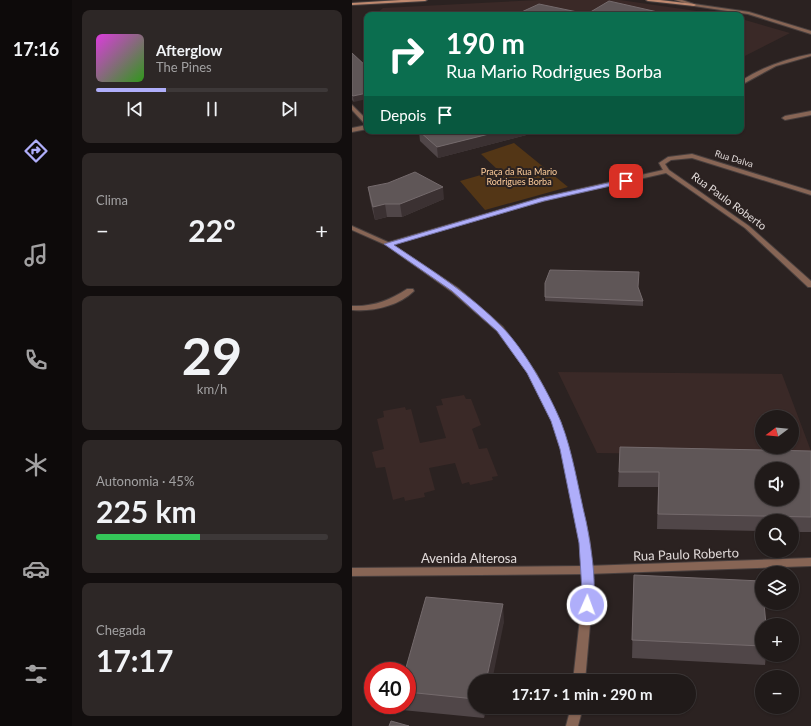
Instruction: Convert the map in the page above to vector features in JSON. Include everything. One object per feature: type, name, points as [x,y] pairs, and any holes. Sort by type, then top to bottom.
[{"type":"main road","points":[[352,4],[425,0]]},
{"type":"main road","points":[[648,0],[694,5]]},
{"type":"street","points":[[677,0],[694,5],[742,12]]},
{"type":"street","points":[[744,12],[811,33]]},
{"type":"street","points":[[744,81],[754,74],[772,67],[811,55]]},
{"type":"street","points":[[352,108],[364,120]]},
{"type":"street","points":[[785,118],[811,113]]},
{"type":"street","points":[[352,130],[364,128]]},
{"type":"street","name":"Rua Dalva","points":[[668,171],[662,164],[665,161],[681,156],[692,156],[811,192]]},
{"type":"street","points":[[388,244],[542,199],[668,171]]},
{"type":"street","name":"Rua Paulo Roberto","points":[[668,171],[747,227],[811,285]]},
{"type":"street","points":[[352,228],[388,244],[455,290],[500,329],[532,373],[556,421],[565,449],[585,543],[588,591],[580,674]]},
{"type":"street","points":[[352,308],[372,308],[391,303],[410,291]]},
{"type":"street","name":"Rua Paulo Roberto","points":[[586,570],[811,562]]},
{"type":"street","name":"Avenida Alterosa","points":[[352,572],[586,570]]},
{"type":"street","points":[[572,726],[575,714]]},
{"type":"shaded area","points":[[539,0],[620,0],[703,12],[378,12],[383,8]]},
{"type":"shaded area","points":[[744,20],[790,33],[744,56]]},
{"type":"shaded area","points":[[558,372],[782,374],[796,410],[755,410],[755,454],[799,454],[799,419],[811,451],[811,456],[597,453]]},
{"type":"shaded area","points":[[464,395],[466,399],[471,399],[481,425],[472,429],[479,449],[487,448],[498,476],[492,477],[493,480],[470,485],[469,482],[462,484],[455,463],[429,468],[435,490],[424,493],[425,497],[405,501],[404,497],[393,500],[385,467],[376,468],[372,452],[384,449],[377,419],[384,417],[383,411],[405,407],[406,410],[411,409],[420,443],[446,438],[436,406],[443,405],[441,399]]},
{"type":"green space","name":"Praça da Rua Mario Rodrigues Borba","points":[[514,143],[568,187],[485,210],[460,181],[498,170],[481,154]]},
{"type":"building","points":[[609,1],[658,12],[590,12]]},
{"type":"building","points":[[539,4],[577,12],[522,12]]},
{"type":"building","points":[[352,53],[364,64],[364,94],[352,95]]},
{"type":"building","points":[[422,134],[489,134],[437,147]]},
{"type":"building","points":[[415,172],[443,187],[400,204],[385,204],[373,207],[368,187],[388,183]]},
{"type":"building","points":[[550,270],[639,272],[638,287],[643,301],[545,297],[545,283]]},
{"type":"building","points":[[620,447],[755,450],[755,454],[799,454],[799,451],[811,451],[811,517],[799,517],[799,514],[755,514],[755,516],[658,514],[659,472],[619,472]]},
{"type":"building","points":[[634,575],[755,581],[755,610],[765,610],[765,618],[755,618],[755,646],[632,640]]},
{"type":"building","points":[[426,597],[503,604],[488,674],[468,674],[468,698],[416,693],[416,662],[408,662]]},
{"type":"building","points":[[391,721],[409,726],[389,726]]},
{"type":"route","points":[[587,605],[588,591],[585,543],[565,449],[556,421],[532,373],[500,329],[455,290],[388,244],[542,199],[626,181]]}]
